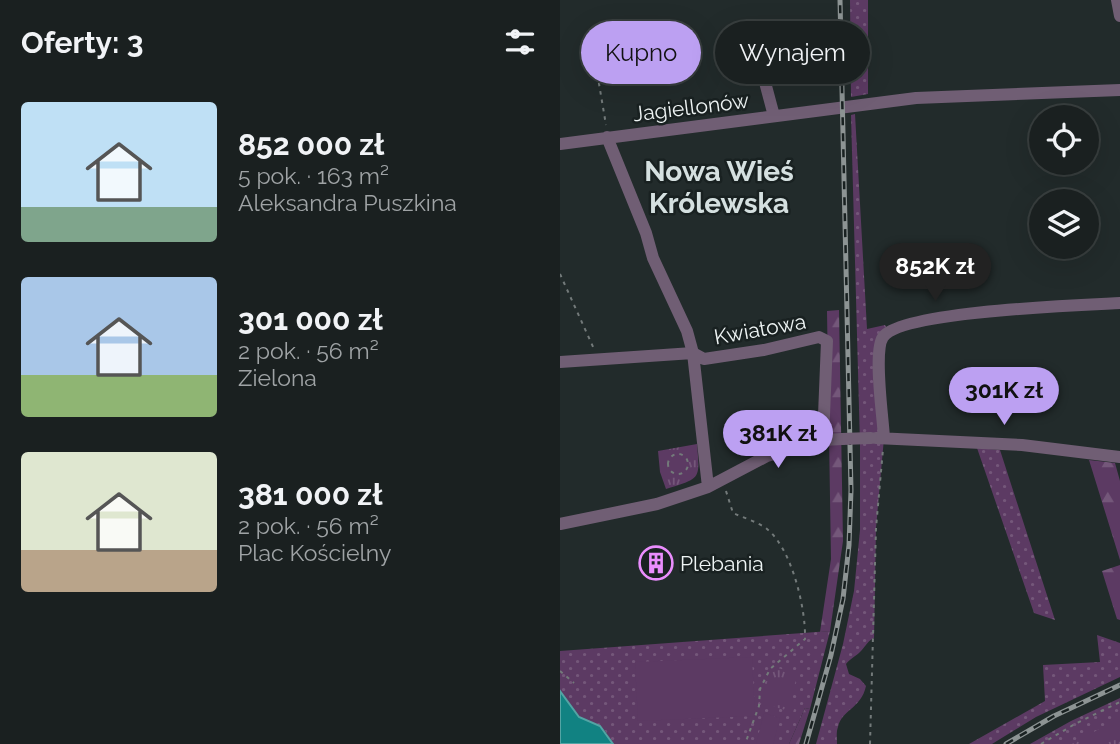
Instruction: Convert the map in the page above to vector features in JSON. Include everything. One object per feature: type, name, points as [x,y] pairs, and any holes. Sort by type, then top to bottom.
[{"type":"street","points":[[1116,0],[1120,16]]},
{"type":"street","points":[[765,84],[774,116]]},
{"type":"street","name":"Jagiellonów","points":[[560,144],[607,132],[774,116],[916,98],[1120,90]]},
{"type":"street","points":[[607,132],[653,258],[687,331],[694,353],[708,486]]},
{"type":"street","points":[[877,438],[878,352],[882,338],[892,330],[926,321],[982,313],[1120,303]]},
{"type":"street","name":"Kwiatowa","points":[[560,362],[694,353],[704,359],[764,350],[819,337],[827,341],[823,440]]},
{"type":"street","points":[[560,524],[657,504],[708,486],[767,456],[823,440],[877,438],[1022,445],[1120,457]]},
{"type":"path","points":[[599,84],[607,132]]},
{"type":"path","points":[[560,274],[599,359]]},
{"type":"path","points":[[870,744],[877,438]]},
{"type":"path","points":[[679,454],[685,457],[688,466],[679,474],[672,473],[667,464],[670,457],[679,454]]},
{"type":"path","points":[[722,478],[733,513],[764,527],[775,536],[783,549],[792,571],[806,625],[805,639],[770,669],[760,689],[759,706],[745,744]]},
{"type":"path","points":[[560,671],[575,683]]},
{"type":"path","points":[[1041,744],[1120,702]]},
{"type":"green space","points":[[850,0],[868,0],[868,21],[850,21]]},
{"type":"green space","points":[[851,84],[868,84],[868,94],[851,97]]},
{"type":"green space","points":[[855,114],[867,329],[885,325],[889,332],[882,338],[884,438],[876,528],[874,638],[846,664],[849,674],[860,679],[866,686],[860,700],[840,721],[837,744],[816,744],[854,591],[860,530],[851,115]]},
{"type":"green space","points":[[839,310],[843,541],[830,631],[820,632],[831,559],[827,311]]},
{"type":"green space","points":[[697,444],[696,476],[666,489],[660,472],[658,451]]},
{"type":"green space","points":[[977,448],[1000,450],[1055,620],[1034,613]]},
{"type":"green space","points":[[1089,460],[1115,463],[1120,481],[1120,560]]},
{"type":"green space","points":[[1120,565],[1120,620],[1117,619],[1102,571]]},
{"type":"green space","points":[[830,631],[810,709],[805,708],[789,744],[613,744],[605,731],[579,717],[560,691],[560,651]]},
{"type":"green space","points":[[1097,635],[1120,643],[1120,677],[1036,717],[992,744],[969,744],[1045,701],[1043,665],[1100,662]]},
{"type":"green space","points":[[752,657],[755,716],[638,721],[635,662]]},
{"type":"green space","points":[[778,668],[798,674],[790,699],[797,702],[793,712],[760,703],[770,674]]},
{"type":"green space","points":[[1120,698],[1120,744],[1030,744],[1071,721]]},
{"type":"green space","points":[[805,708],[810,709],[799,744],[789,744]]},
{"type":"green space","points":[[764,713],[780,718],[773,744],[756,744]]},
{"type":"green space","points":[[1120,718],[1120,744],[1072,744],[1075,742]]},
{"type":"water","points":[[560,691],[579,717],[600,726],[613,744],[560,744]]},
{"type":"railway","points":[[806,744],[831,655],[843,599],[849,545],[851,490],[840,0]]},
{"type":"railway","points":[[1006,744],[1054,716],[1120,685]]},
{"type":"place","name":"Plebania","points":[[656,563]]},
{"type":"district","name":"Nowa Wieś Królewska","points":[[719,187]]}]
